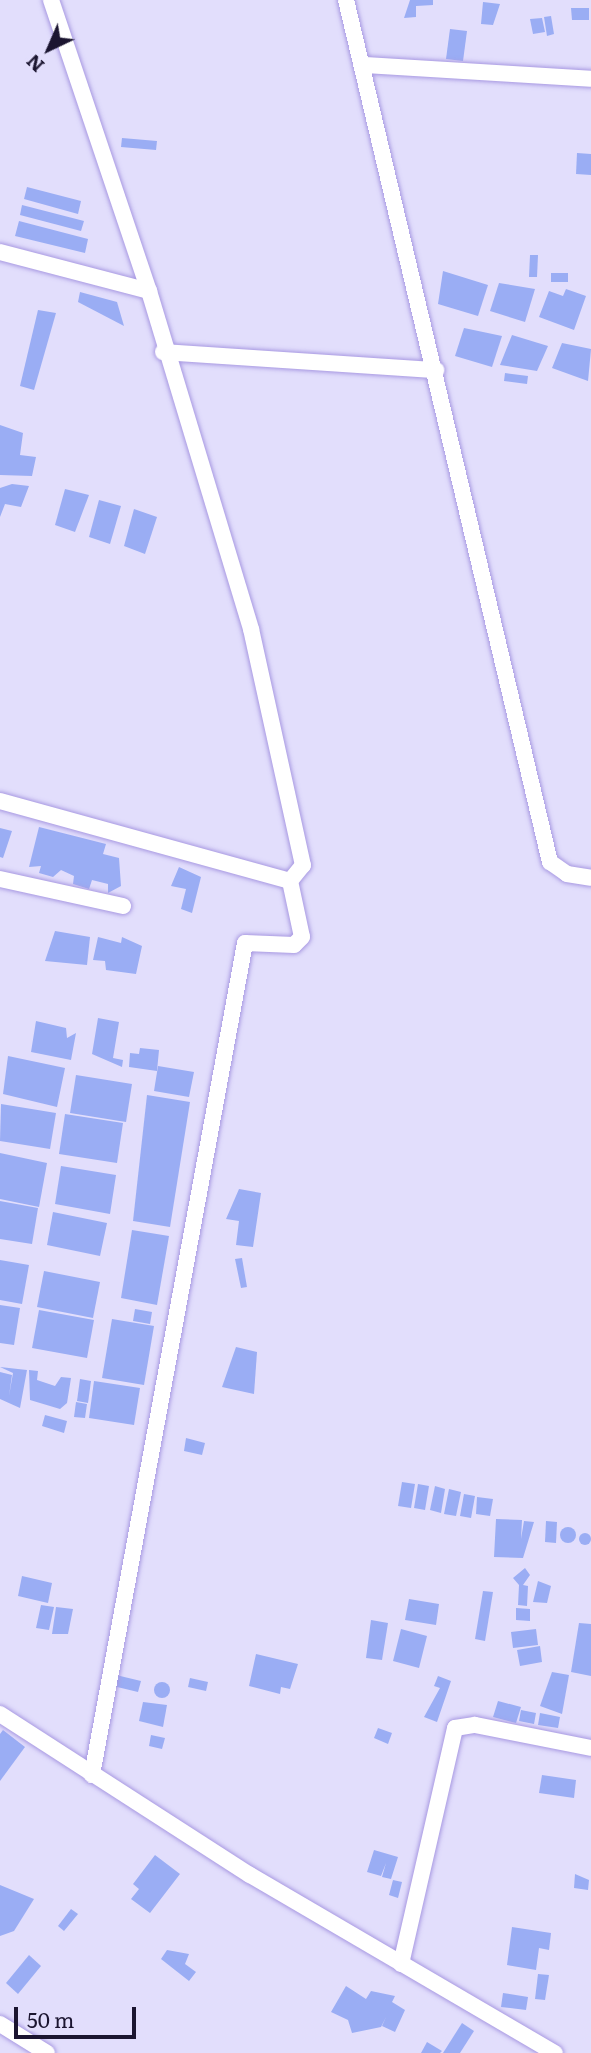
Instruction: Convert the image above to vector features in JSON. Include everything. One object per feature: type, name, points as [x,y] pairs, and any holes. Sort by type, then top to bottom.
[{"type":"street","points":[[51,0],[149,291],[163,352],[251,629],[302,844],[303,865],[290,881]]},
{"type":"street","points":[[346,0],[365,65],[550,862],[566,874],[591,878]]},
{"type":"street","points":[[365,65],[591,79]]},
{"type":"street","points":[[0,252],[149,291]]},
{"type":"street","points":[[163,352],[436,370]]},
{"type":"street","points":[[0,801],[290,881]]},
{"type":"street","points":[[0,878],[123,906]]},
{"type":"street","points":[[92,1775],[245,943],[294,945],[302,937],[290,881]]},
{"type":"street","points":[[0,1714],[92,1775],[401,1964],[555,2053]]},
{"type":"street","points":[[401,1964],[447,1738],[455,1728],[475,1725],[591,1748]]},
{"type":"street","points":[[0,2024],[47,2053]]},
{"type":"building","points":[[410,0],[433,0],[433,5],[416,6],[416,17],[404,18]]},
{"type":"building","points":[[483,2],[500,4],[493,25],[481,24]]},
{"type":"building","points":[[571,8],[589,8],[589,20],[572,20]]},
{"type":"building","points":[[551,16],[554,34],[547,36],[544,17]]},
{"type":"building","points":[[542,18],[545,32],[533,34],[530,19]]},
{"type":"building","points":[[450,29],[467,31],[463,61],[446,59]]},
{"type":"building","points":[[122,138],[157,141],[156,150],[121,147]]},
{"type":"building","points":[[577,153],[591,154],[591,175],[576,174]]},
{"type":"building","points":[[27,187],[81,201],[78,214],[24,199]]},
{"type":"building","points":[[22,205],[84,221],[81,231],[20,215]]},
{"type":"building","points":[[19,221],[88,239],[85,253],[15,236]]},
{"type":"building","points":[[530,255],[538,255],[537,277],[529,277]]},
{"type":"building","points":[[443,271],[488,285],[478,316],[438,304]]},
{"type":"building","points":[[551,273],[568,273],[568,282],[551,282]]},
{"type":"building","points":[[499,283],[535,289],[525,322],[490,311]]},
{"type":"building","points":[[566,289],[586,296],[574,330],[539,317],[549,291],[563,296]]},
{"type":"building","points":[[80,292],[117,302],[124,326],[78,302]]},
{"type":"building","points":[[38,310],[56,313],[34,390],[20,386]]},
{"type":"building","points":[[464,328],[502,336],[492,367],[455,356]]},
{"type":"building","points":[[512,335],[548,346],[537,371],[500,365]]},
{"type":"building","points":[[562,343],[591,349],[588,381],[552,368]]},
{"type":"building","points":[[505,373],[528,376],[527,384],[504,381]]},
{"type":"building","points":[[0,425],[23,433],[20,455],[36,457],[32,476],[0,475]]},
{"type":"building","points":[[12,484],[29,486],[21,507],[5,504],[0,517],[0,488]]},
{"type":"building","points":[[65,489],[89,495],[75,532],[55,525]]},
{"type":"building","points":[[99,500],[121,506],[110,544],[89,537]]},
{"type":"building","points":[[134,509],[157,517],[145,554],[124,546]]},
{"type":"building","points":[[39,827],[106,844],[103,854],[119,858],[121,886],[108,893],[108,884],[92,880],[89,889],[73,884],[74,876],[61,870],[53,877],[39,873],[41,866],[29,867]]},
{"type":"building","points":[[0,828],[12,831],[3,858],[0,857]]},
{"type":"building","points":[[179,867],[201,877],[192,913],[181,909],[186,889],[171,886]]},
{"type":"building","points":[[55,931],[90,937],[87,965],[45,961]]},
{"type":"building","points":[[98,937],[121,943],[122,937],[142,946],[136,974],[106,970],[105,961],[93,960]]},
{"type":"building","points":[[98,1018],[119,1022],[113,1058],[123,1060],[122,1067],[92,1054]]},
{"type":"building","points":[[36,1021],[66,1028],[67,1038],[76,1033],[71,1060],[31,1052]]},
{"type":"building","points":[[140,1048],[159,1050],[157,1071],[129,1067],[130,1053],[139,1054]]},
{"type":"building","points":[[8,1056],[65,1068],[57,1107],[3,1094]]},
{"type":"building","points":[[158,1066],[194,1072],[189,1097],[154,1091]]},
{"type":"building","points":[[76,1075],[132,1084],[126,1122],[70,1113]]},
{"type":"building","points":[[147,1095],[190,1102],[170,1227],[133,1221]]},
{"type":"building","points":[[1,1104],[56,1113],[50,1149],[0,1141]]},
{"type":"building","points":[[65,1114],[123,1123],[117,1163],[59,1154]]},
{"type":"building","points":[[0,1153],[47,1163],[39,1207],[0,1199]]},
{"type":"building","points":[[61,1166],[116,1175],[110,1214],[55,1204]]},
{"type":"building","points":[[239,1189],[261,1193],[253,1247],[236,1245],[239,1221],[226,1219]]},
{"type":"building","points":[[0,1201],[38,1208],[32,1244],[0,1239]]},
{"type":"building","points":[[53,1212],[107,1223],[100,1256],[47,1245]]},
{"type":"building","points":[[132,1230],[169,1236],[157,1305],[121,1298]]},
{"type":"building","points":[[242,1258],[247,1287],[241,1288],[235,1259]]},
{"type":"building","points":[[0,1260],[29,1265],[22,1304],[0,1300]]},
{"type":"building","points":[[44,1271],[100,1282],[93,1318],[37,1307]]},
{"type":"building","points":[[0,1305],[20,1308],[14,1345],[0,1343]]},
{"type":"building","points":[[135,1309],[152,1312],[150,1324],[133,1321]]},
{"type":"building","points":[[39,1310],[94,1320],[87,1358],[32,1348]]},
{"type":"building","points":[[112,1319],[154,1326],[144,1385],[102,1378]]},
{"type":"building","points":[[236,1347],[257,1352],[254,1394],[222,1387]]},
{"type":"building","points":[[0,1367],[27,1370],[20,1408],[0,1399],[0,1372],[12,1375],[9,1396],[13,1373]]},
{"type":"building","points":[[29,1370],[38,1371],[37,1380],[55,1386],[61,1377],[71,1378],[67,1403],[60,1409],[30,1400]]},
{"type":"building","points":[[80,1379],[91,1381],[88,1403],[77,1401]]},
{"type":"building","points":[[94,1381],[140,1388],[134,1425],[89,1418]]},
{"type":"building","points":[[76,1402],[87,1404],[85,1418],[74,1417]]},
{"type":"building","points":[[45,1415],[67,1421],[64,1433],[42,1426]]},
{"type":"building","points":[[186,1438],[205,1443],[202,1455],[184,1451]]},
{"type":"building","points":[[402,1482],[415,1484],[411,1508],[398,1506]]},
{"type":"building","points":[[418,1484],[429,1486],[425,1510],[414,1508]]},
{"type":"building","points":[[435,1486],[445,1489],[441,1513],[430,1510]]},
{"type":"building","points":[[449,1489],[461,1492],[456,1516],[444,1514]]},
{"type":"building","points":[[464,1494],[475,1496],[471,1518],[460,1516]]},
{"type":"building","points":[[477,1497],[493,1499],[490,1516],[476,1514]]},
{"type":"building","points":[[496,1519],[522,1520],[521,1539],[524,1521],[534,1522],[523,1558],[494,1557]]},
{"type":"building","points":[[546,1521],[557,1522],[556,1543],[545,1542]]},
{"type":"building","points":[[565,1527],[571,1527],[576,1535],[574,1541],[565,1543],[560,1538],[560,1532]]},
{"type":"building","points":[[585,1533],[591,1539],[585,1545],[579,1539]]},
{"type":"building","points":[[525,1568],[530,1575],[523,1585],[528,1586],[527,1606],[518,1605],[519,1585],[513,1578]]},
{"type":"building","points":[[22,1576],[52,1583],[48,1603],[18,1596]]},
{"type":"building","points":[[538,1581],[551,1586],[547,1603],[533,1602]]},
{"type":"building","points":[[483,1591],[493,1592],[485,1641],[475,1639]]},
{"type":"building","points":[[409,1599],[439,1604],[436,1625],[405,1620]]},
{"type":"building","points":[[41,1605],[54,1607],[49,1630],[36,1628]]},
{"type":"building","points":[[56,1607],[73,1609],[68,1634],[52,1634]]},
{"type":"building","points":[[516,1608],[530,1609],[530,1621],[516,1620]]},
{"type":"building","points":[[371,1620],[388,1623],[382,1660],[366,1658]]},
{"type":"building","points":[[579,1623],[591,1624],[591,1676],[571,1672]]},
{"type":"building","points":[[401,1629],[427,1636],[419,1668],[393,1661]]},
{"type":"building","points":[[536,1629],[538,1645],[513,1648],[511,1632]]},
{"type":"building","points":[[540,1646],[542,1662],[520,1666],[517,1650]]},
{"type":"building","points":[[256,1654],[298,1664],[290,1689],[281,1687],[280,1694],[249,1686]]},
{"type":"building","points":[[552,1672],[569,1675],[562,1714],[540,1706]]},
{"type":"building","points":[[116,1675],[141,1681],[138,1692],[113,1686]]},
{"type":"building","points":[[438,1676],[451,1681],[437,1722],[424,1717],[440,1688],[434,1686]]},
{"type":"building","points":[[190,1678],[208,1682],[206,1691],[188,1687]]},
{"type":"building","points":[[162,1682],[168,1684],[168,1696],[162,1698],[156,1696],[154,1690],[156,1684]]},
{"type":"building","points":[[498,1701],[521,1707],[516,1723],[493,1717]]},
{"type":"building","points":[[143,1702],[167,1705],[163,1727],[139,1721]]},
{"type":"building","points":[[521,1710],[536,1713],[534,1724],[519,1721]]},
{"type":"building","points":[[540,1713],[560,1717],[558,1728],[538,1725]]},
{"type":"building","points":[[378,1728],[392,1733],[388,1744],[374,1738]]},
{"type":"building","points":[[3,1730],[25,1747],[0,1781],[0,1734]]},
{"type":"building","points":[[151,1735],[165,1738],[162,1749],[149,1746]]},
{"type":"building","points":[[542,1775],[576,1780],[574,1798],[539,1793]]},
{"type":"building","points":[[374,1850],[398,1857],[391,1879],[382,1877],[386,1863],[381,1876],[367,1872]]},
{"type":"building","points":[[155,1855],[180,1874],[150,1913],[131,1899],[139,1889],[133,1884]]},
{"type":"building","points":[[575,1874],[589,1880],[588,1890],[574,1888]]},
{"type":"building","points":[[393,1880],[402,1882],[398,1898],[389,1895]]},
{"type":"building","points":[[0,1885],[34,1899],[14,1931],[0,1936]]},
{"type":"building","points":[[71,1909],[78,1914],[64,1931],[58,1926]]},
{"type":"building","points":[[512,1927],[551,1933],[549,1950],[539,1948],[536,1970],[507,1965]]},
{"type":"building","points":[[167,1950],[189,1954],[185,1964],[196,1972],[189,1981],[161,1959]]},
{"type":"building","points":[[29,1955],[41,1966],[18,1994],[6,1983]]},
{"type":"building","points":[[538,1974],[549,1975],[545,2000],[535,1999]]},
{"type":"building","points":[[346,1986],[366,1999],[371,1991],[395,1996],[392,2002],[405,2010],[395,2032],[382,2026],[386,2017],[381,2027],[352,2033],[348,2020],[331,2012]]},
{"type":"building","points":[[503,1993],[528,1997],[526,2010],[501,2007]]},
{"type":"building","points":[[462,2023],[474,2031],[460,2053],[443,2053]]},
{"type":"building","points":[[427,2042],[442,2051],[421,2053]]}]
